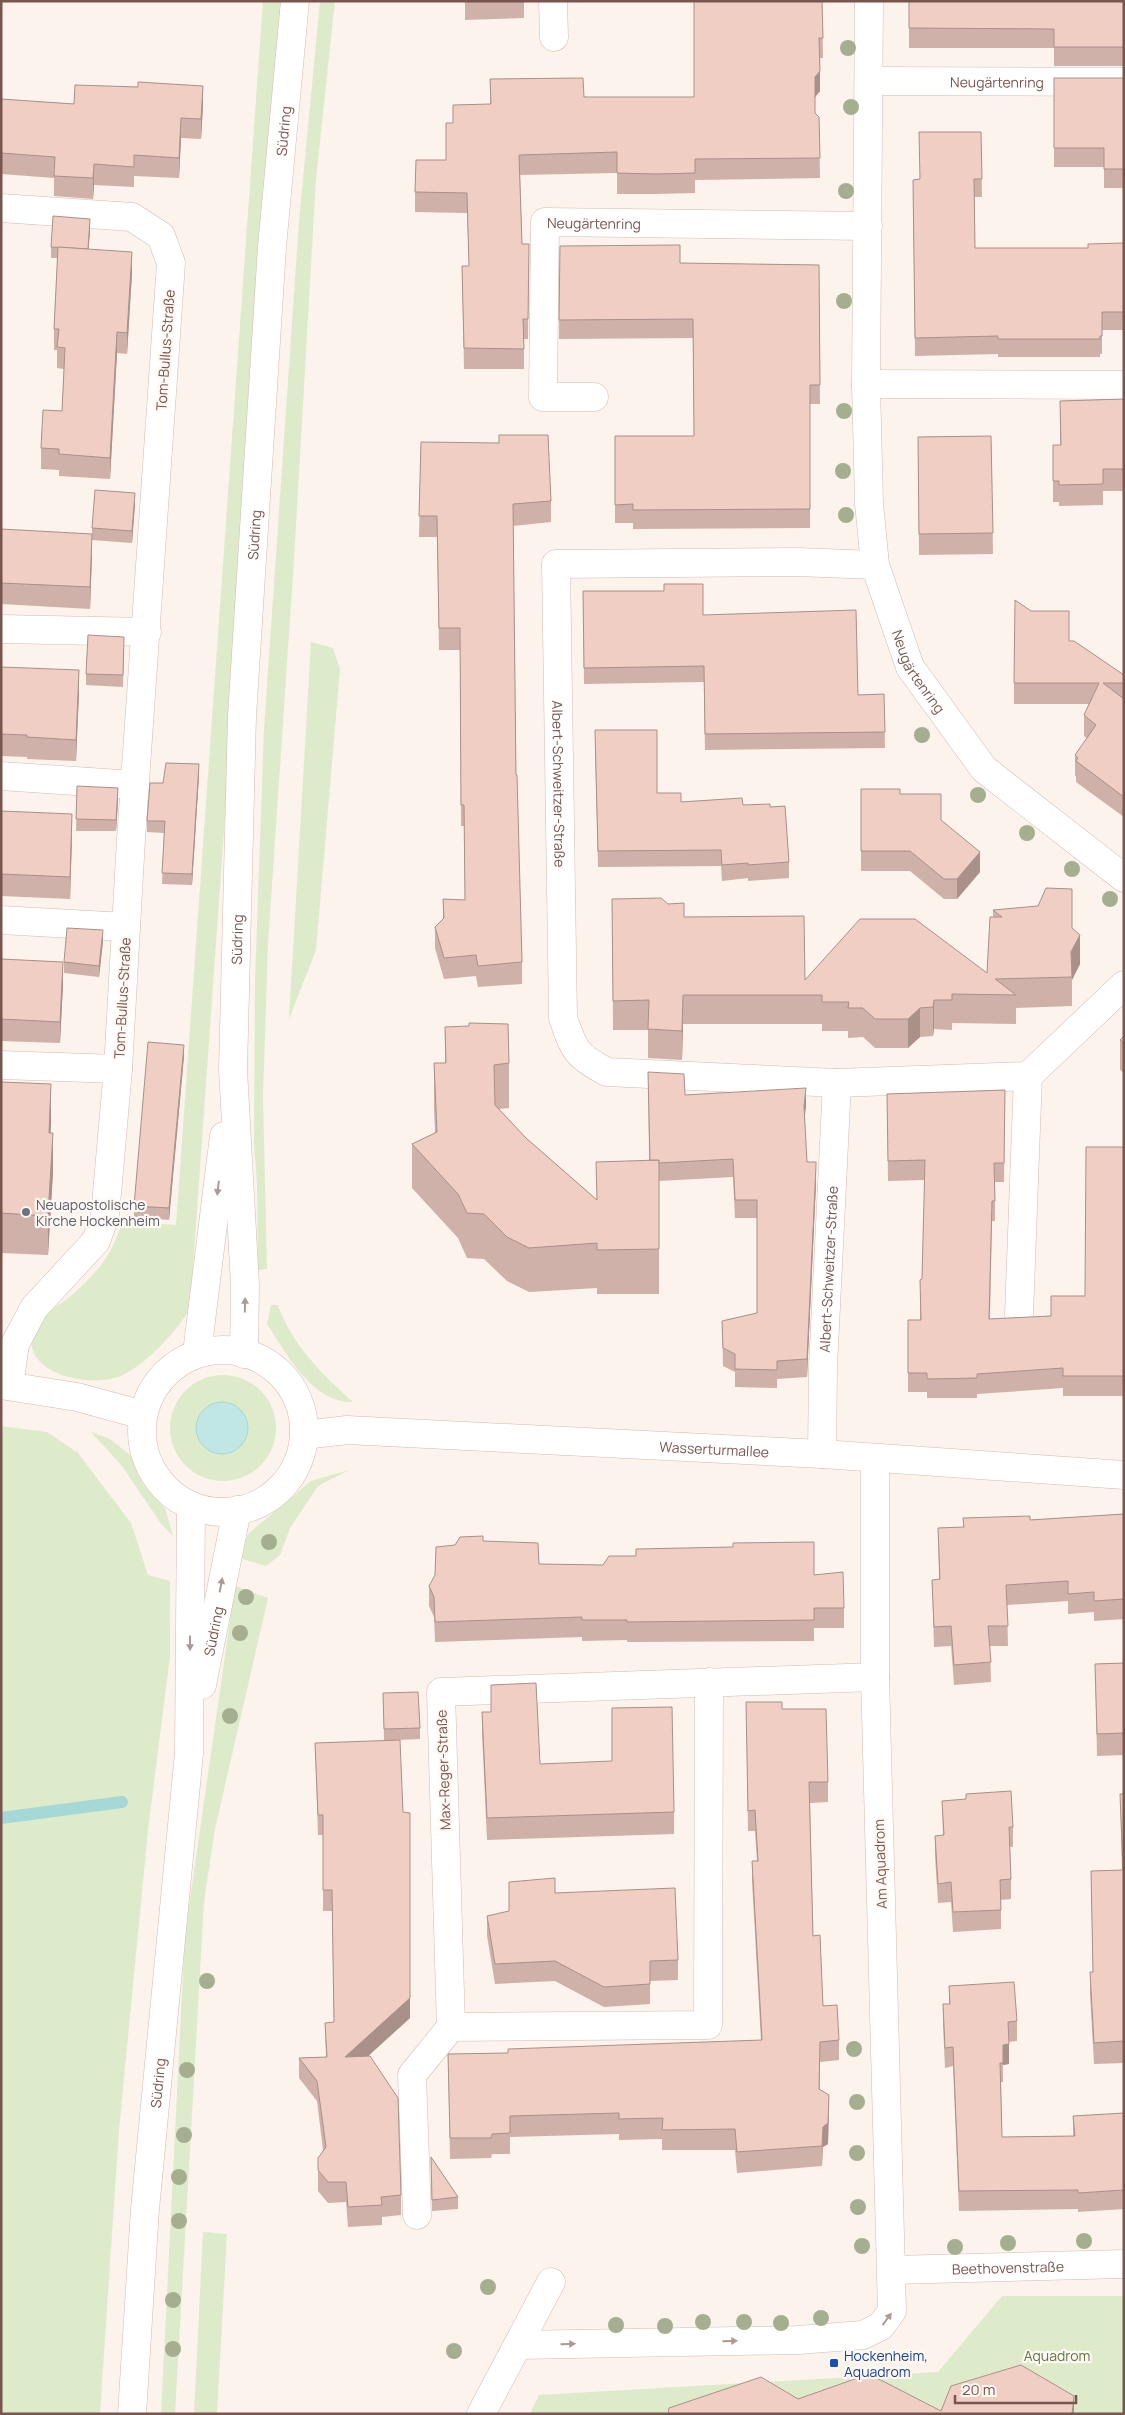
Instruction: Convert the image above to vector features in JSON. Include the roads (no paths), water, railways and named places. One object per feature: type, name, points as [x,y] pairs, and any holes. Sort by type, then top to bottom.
[{"type":"street","name":"Südring","points":[[244,1354],[245,1285],[233,1070],[242,716],[272,257],[295,1]]},
{"type":"street","points":[[553,1],[554,37]]},
{"type":"street","name":"Neugärtenring","points":[[869,1],[866,384],[868,503],[876,564],[910,667],[984,769],[1124,878]]},
{"type":"street","name":"Neugärtenring","points":[[869,81],[1124,82]]},
{"type":"street","name":"Tom-Bullus-Straße","points":[[1,208],[132,217],[161,236],[171,263],[135,785],[118,1069],[105,1216],[96,1241],[34,1308],[15,1344],[5,1386]]},
{"type":"street","name":"Neugärtenring","points":[[594,398],[543,397],[545,222],[868,226]]},
{"type":"street","points":[[866,384],[1124,385]]},
{"type":"street","name":"Albert-Schweitzer-Straße","points":[[876,564],[797,562],[556,564],[562,1018],[572,1047],[586,1061],[607,1072],[837,1083],[1028,1076]]},
{"type":"street","points":[[1,629],[147,632]]},
{"type":"street","points":[[1,776],[135,785]]},
{"type":"street","name":"Tom-Bullus-Straße","points":[[1,920],[126,927]]},
{"type":"street","points":[[1019,1314],[1028,1076],[1124,985]]},
{"type":"street","name":"Tom-Bullus-Straße","points":[[1,1065],[118,1069]]},
{"type":"street","name":"Südring","points":[[197,1353],[233,1070]]},
{"type":"street","name":"Albert-Schweitzer-Straße","points":[[822,1454],[824,1357],[837,1083]]},
{"type":"street","points":[[228,1349],[244,1354],[259,1358],[286,1378],[299,1402],[304,1435],[297,1466],[277,1493],[254,1507],[217,1513],[191,1507],[170,1493],[155,1478],[142,1446],[143,1415],[154,1387],[173,1366],[197,1353],[228,1349]]},
{"type":"street","points":[[5,1386],[77,1397],[143,1415]]},
{"type":"street","name":"Wasserturmallee","points":[[304,1435],[347,1430],[822,1454],[1124,1475]]},
{"type":"street","name":"Am Aquadrom","points":[[519,2344],[798,2340],[863,2335],[881,2326],[892,2311],[874,1677],[875,1459]]},
{"type":"street","name":"Südring","points":[[190,1753],[191,1507]]},
{"type":"street","name":"Südring","points":[[132,2414],[145,2209],[190,1753],[237,1510]]},
{"type":"street","name":"Max-Reger-Straße","points":[[451,2027],[441,1692],[874,1677]]},
{"type":"street","points":[[417,2215],[412,2075],[451,2027],[708,2025],[709,1682]]},
{"type":"street","name":"Beethovenstraße","points":[[892,2270],[1124,2264]]},
{"type":"street","points":[[481,2414],[551,2282]]},
{"type":"water","points":[[217,1402],[227,1402],[241,1409],[248,1423],[248,1433],[241,1447],[227,1454],[217,1454],[207,1450],[200,1443],[196,1433],[196,1423],[200,1413],[207,1406]]},
{"type":"waterway","points":[[1,1818],[122,1802]]},
{"type":"place","name":"Neuapostolische Kirche Hockenheim","points":[[26,1212]]},
{"type":"place","name":"Hockenheim, Aquadrom","points":[[834,2363]]},
{"type":"park label","name":"Aquadrom","points":[[1057,2355]]}]
